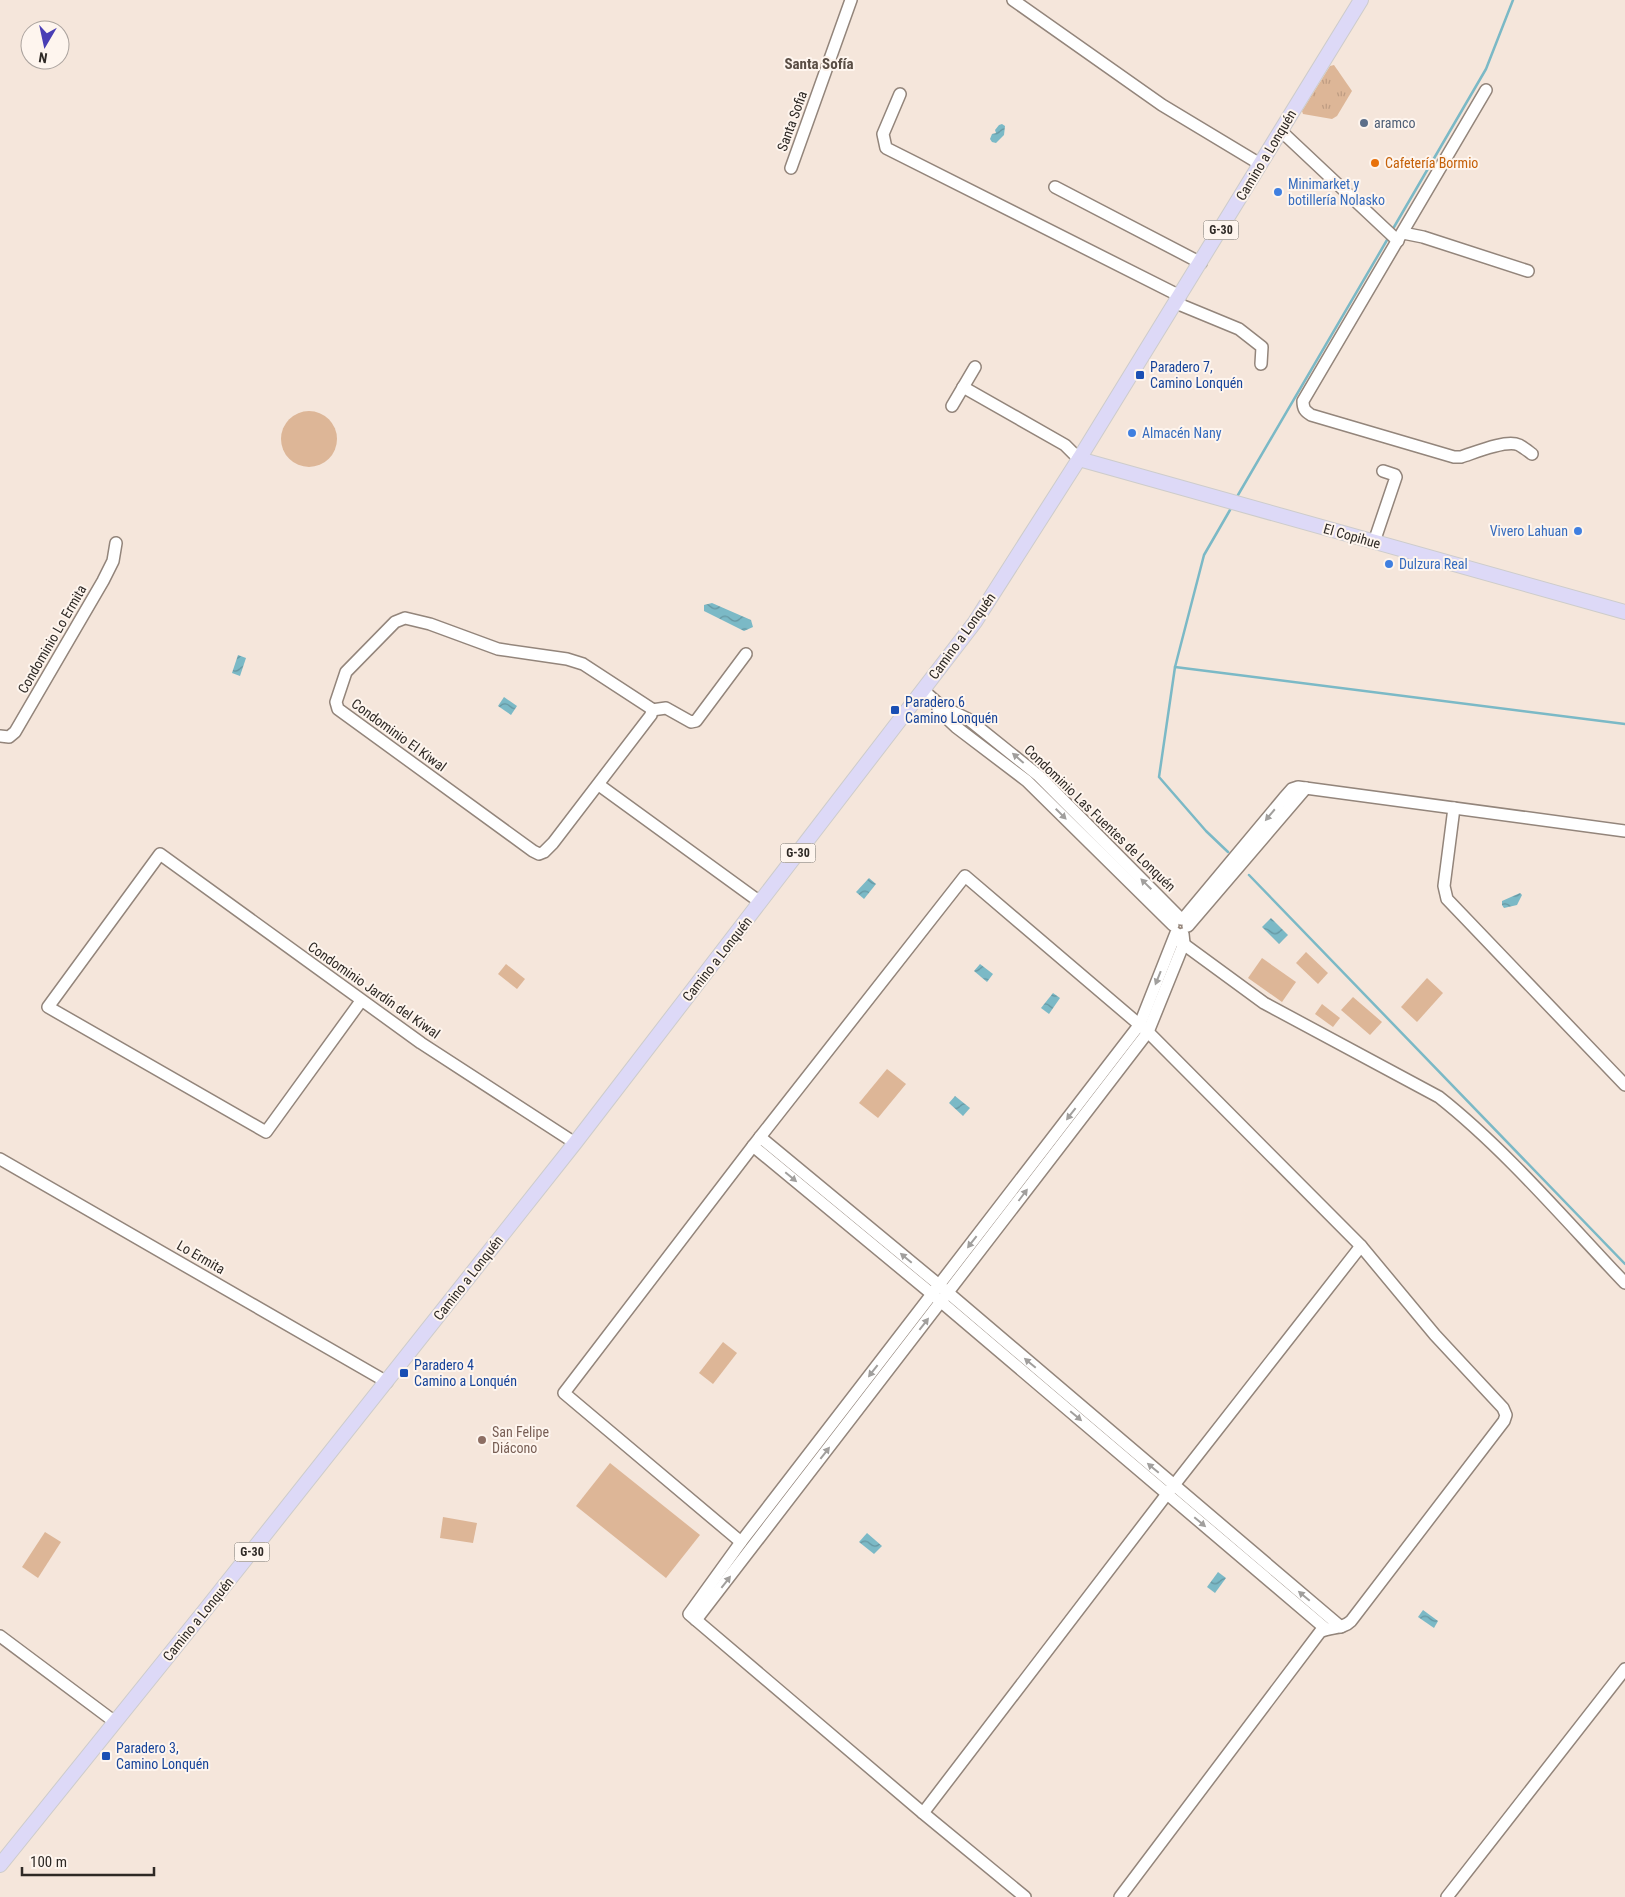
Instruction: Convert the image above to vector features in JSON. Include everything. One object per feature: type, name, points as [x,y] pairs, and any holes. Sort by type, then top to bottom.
[{"type":"main road","name":"Camino a Lonquén","points":[[0,1866],[387,1382],[575,1142],[984,608],[1201,263],[1361,0]]},
{"type":"main road","name":"El Copihue","points":[[1079,459],[1625,612]]},
{"type":"street","name":"Santa Sofia","points":[[791,168],[852,0]]},
{"type":"street","points":[[1013,0],[1162,105],[1260,164]]},
{"type":"street","points":[[1486,90],[1303,402],[1305,412],[1454,457],[1461,458],[1502,445],[1512,444],[1518,444],[1532,454]]},
{"type":"street","points":[[900,94],[883,134],[886,148],[1178,300],[1239,329],[1262,347],[1261,364]]},
{"type":"street","points":[[1281,131],[1400,237],[1423,236],[1528,271]]},
{"type":"street","points":[[1055,187],[1201,263]]},
{"type":"street","points":[[952,406],[975,367]]},
{"type":"street","points":[[963,387],[1065,445],[1079,459]]},
{"type":"street","points":[[1374,542],[1396,477],[1383,471]]},
{"type":"street","name":"Condominio Lo Ermita","points":[[0,736],[9,737],[15,732],[103,581],[113,560],[116,543]]},
{"type":"street","name":"Condominio El Kiwal","points":[[402,619],[412,619],[446,629],[492,648],[567,659],[583,664],[648,704],[652,710],[651,715],[599,785],[549,848],[542,853],[536,853],[341,712],[336,702],[343,679],[350,668],[395,622],[402,619]]},
{"type":"street","points":[[652,710],[664,708],[691,722],[696,722],[746,654]]},
{"type":"street","name":"Condominio Las Fuentes de Lonquén","points":[[920,693],[1027,781],[1180,929],[1264,1003],[1439,1097],[1456,1111],[1503,1155],[1625,1283]]},
{"type":"street","points":[[599,785],[760,902]]},
{"type":"street","points":[[693,1617],[945,1298],[1144,1028],[1180,929],[1292,789],[1298,787],[1306,788],[1625,831]]},
{"type":"street","points":[[1454,808],[1444,886],[1447,899],[1625,1085]]},
{"type":"street","name":"Condominio Jardín del Kiwal","points":[[361,1001],[266,1132],[48,1007],[160,854],[420,1043],[575,1142]]},
{"type":"street","points":[[741,1542],[564,1393],[756,1142],[965,876],[1144,1028],[1361,1246],[1435,1335],[1503,1408],[1506,1415],[1504,1421],[1351,1621],[1341,1627],[1326,1629],[1320,1632],[1120,1897]]},
{"type":"street","points":[[693,1617],[741,1542],[936,1290],[1144,1028]]},
{"type":"street","points":[[756,1142],[936,1290],[1170,1490],[1326,1629]]},
{"type":"street","name":"Lo Ermita","points":[[0,1159],[387,1382]]},
{"type":"street","points":[[923,1813],[1170,1490],[1361,1246]]},
{"type":"street","points":[[1170,1490],[1341,1627]]},
{"type":"street","points":[[693,1617],[923,1813],[1025,1897]]},
{"type":"street","points":[[0,1636],[115,1722]]},
{"type":"street","points":[[1447,1897],[1625,1670]]},
{"type":"green space","points":[[1334,65],[1352,91],[1337,116],[1332,119],[1303,114],[1302,111],[1330,66]]},
{"type":"green space","points":[[309,411],[320,413],[329,419],[335,428],[337,439],[335,450],[329,459],[320,465],[309,467],[298,465],[289,459],[283,450],[281,439],[283,428],[289,419],[298,413]]},
{"type":"green space","points":[[1306,952],[1328,973],[1318,984],[1296,963]]},
{"type":"green space","points":[[1262,958],[1296,982],[1282,1002],[1248,978]]},
{"type":"green space","points":[[506,964],[525,979],[517,989],[498,974]]},
{"type":"green space","points":[[1427,978],[1443,993],[1417,1022],[1401,1007]]},
{"type":"green space","points":[[1353,997],[1382,1022],[1370,1035],[1341,1010]]},
{"type":"green space","points":[[1322,1004],[1340,1018],[1333,1027],[1315,1014]]},
{"type":"green space","points":[[887,1069],[906,1084],[878,1118],[859,1103]]},
{"type":"green space","points":[[723,1342],[737,1353],[713,1384],[699,1373]]},
{"type":"green space","points":[[610,1463],[700,1535],[666,1578],[576,1506]]},
{"type":"green space","points":[[443,1517],[477,1523],[473,1543],[440,1538]]},
{"type":"green space","points":[[45,1532],[61,1542],[38,1578],[22,1567]]},
{"type":"water","points":[[1002,124],[1005,126],[1004,135],[996,143],[992,142],[990,139],[992,134],[996,133],[995,130]]},
{"type":"water","points":[[712,603],[751,620],[753,627],[744,631],[704,611],[704,605]]},
{"type":"water","points":[[238,655],[246,658],[240,676],[232,673]]},
{"type":"water","points":[[504,697],[517,706],[511,715],[498,706]]},
{"type":"water","points":[[869,878],[876,884],[864,899],[856,892]]},
{"type":"water","points":[[1520,893],[1522,895],[1517,905],[1504,908],[1502,901]]},
{"type":"water","points":[[1271,918],[1288,935],[1279,944],[1262,927]]},
{"type":"water","points":[[980,964],[993,974],[987,982],[974,971]]},
{"type":"water","points":[[1053,993],[1060,998],[1049,1014],[1041,1008]]},
{"type":"water","points":[[955,1096],[970,1108],[963,1116],[949,1103]]},
{"type":"water","points":[[867,1533],[882,1546],[874,1554],[859,1542]]},
{"type":"water","points":[[1218,1572],[1226,1578],[1215,1593],[1207,1587]]},
{"type":"water","points":[[1423,1610],[1438,1621],[1434,1628],[1418,1617]]},
{"type":"waterway","points":[[1394,227],[1486,69],[1513,0]]},
{"type":"waterway","points":[[1238,495],[1387,240]]},
{"type":"waterway","points":[[1228,852],[1206,831],[1159,777],[1175,667],[1204,555],[1230,510]]},
{"type":"waterway","points":[[1175,667],[1625,724]]},
{"type":"waterway","points":[[1249,875],[1625,1264]]},
{"type":"place","name":"aramco","points":[[1364,123]]},
{"type":"place","name":"Cafetería Bormio","points":[[1375,163]]},
{"type":"place","name":"Minimarket y botillería Nolasko","points":[[1278,192]]},
{"type":"place","name":"Paradero 7, Camino Lonquén","points":[[1140,375]]},
{"type":"place","name":"Almacén Nany","points":[[1132,433]]},
{"type":"place","name":"Vivero Lahuan","points":[[1578,531]]},
{"type":"place","name":"Dulzura Real","points":[[1389,564]]},
{"type":"place","name":"Paradero 6 Camino Lonquén","points":[[895,710]]},
{"type":"place","name":"Paradero 4 Camino a Lonquén","points":[[404,1373]]},
{"type":"place","name":"San Felipe Diácono","points":[[482,1440]]},
{"type":"place","name":"Paradero 3, Camino Lonquén","points":[[106,1756]]},
{"type":"district","name":"Santa Sofía","points":[[819,64]]}]
